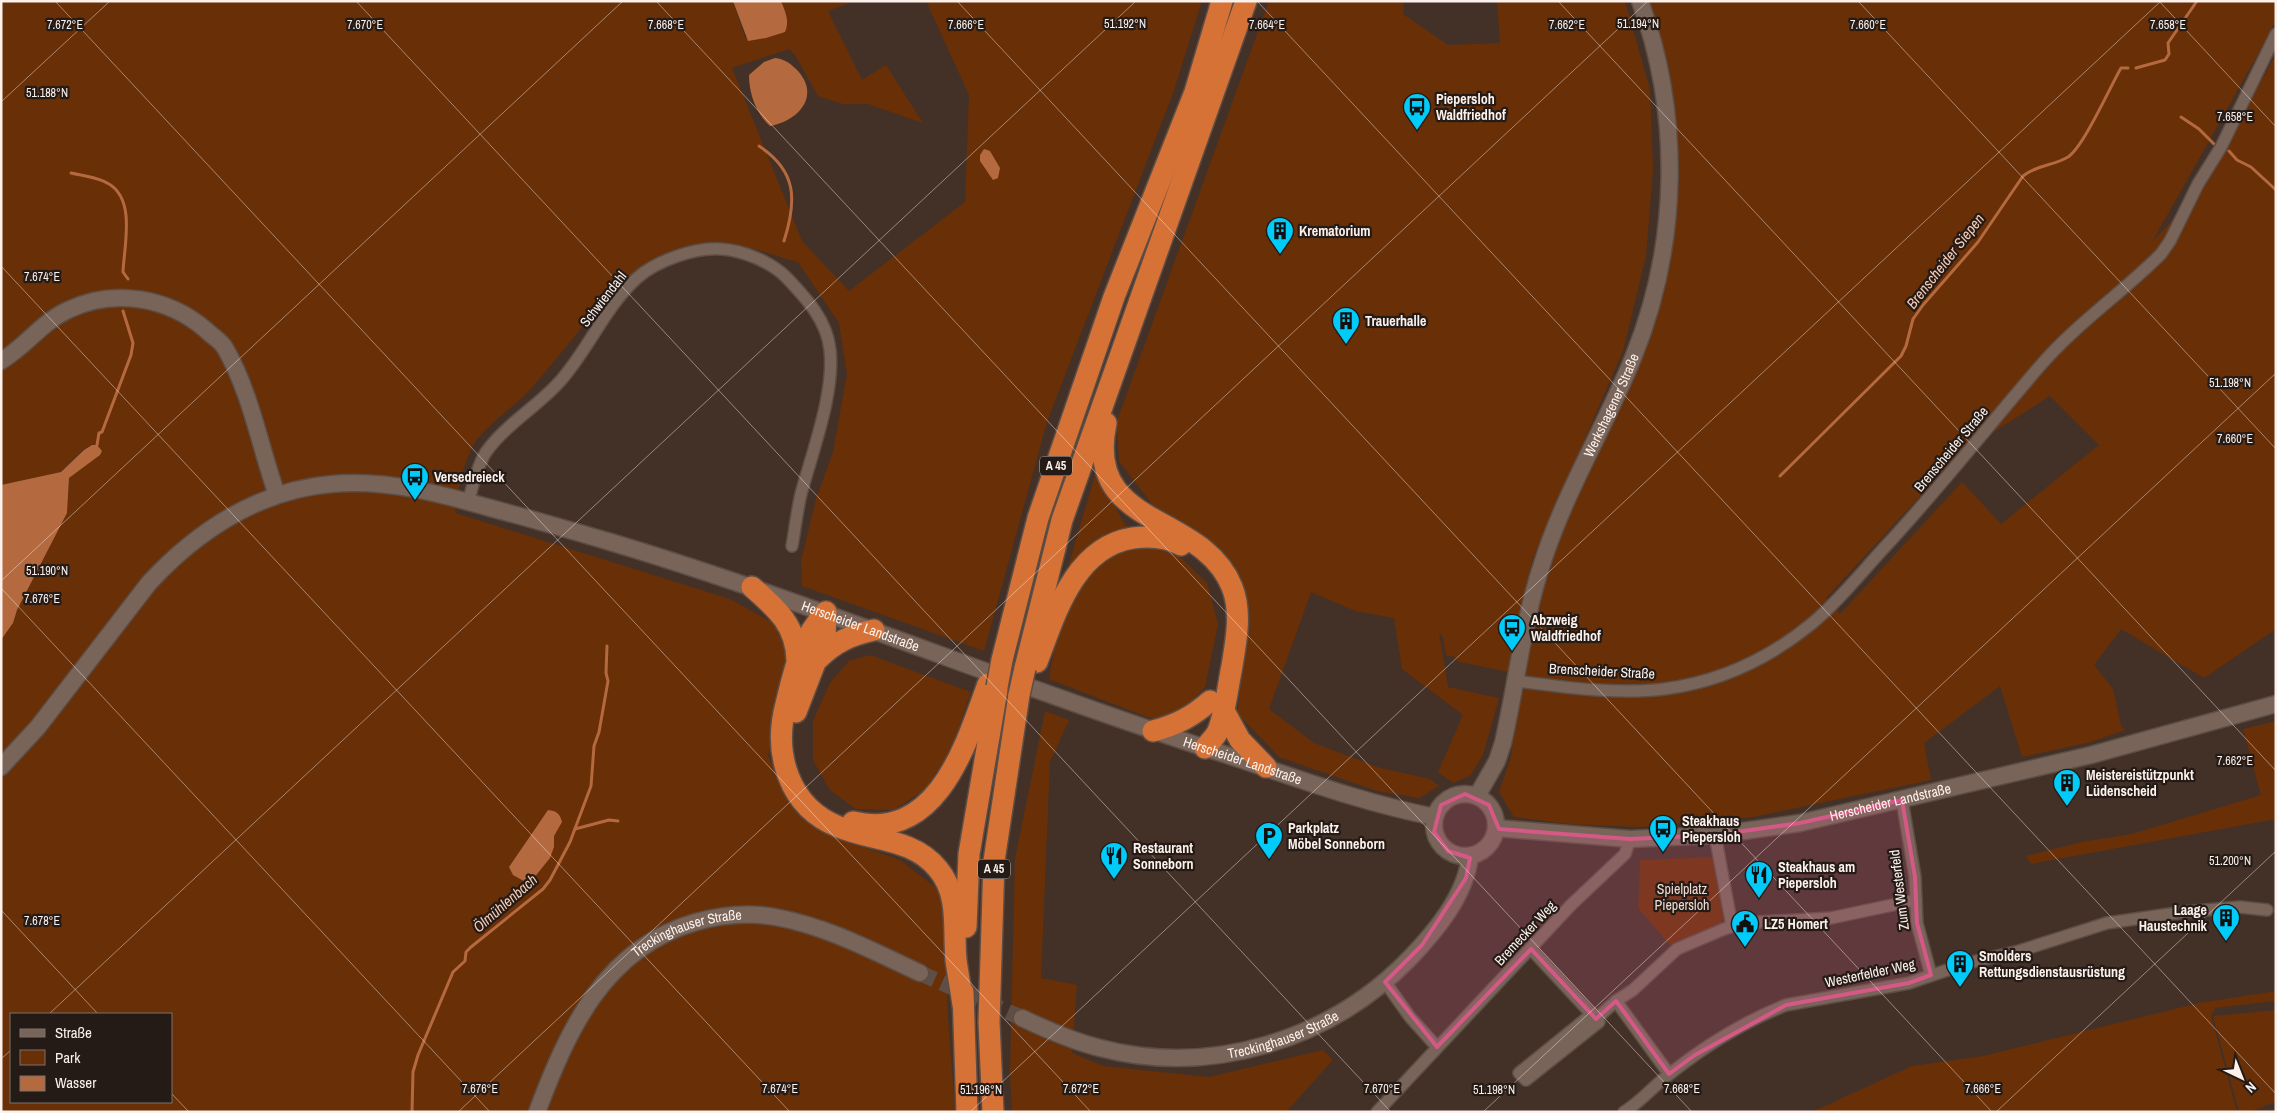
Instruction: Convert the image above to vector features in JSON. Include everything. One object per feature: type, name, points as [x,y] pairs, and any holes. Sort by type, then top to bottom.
[{"type":"highway","name":"A 45","points":[[967,1112],[963,1005],[969,854],[992,686],[1038,518],[1114,296],[1195,92],[1222,1]]},
{"type":"highway","name":"A 45","points":[[993,1112],[989,1022],[994,861],[1016,717],[1029,670],[1062,520],[1246,1]]},
{"type":"highway","points":[[1121,354],[1103,436],[1102,452],[1105,467],[1119,494],[1143,515],[1201,546],[1223,570],[1232,588],[1237,610],[1236,638],[1216,705],[1172,726],[1153,731]]},
{"type":"highway","points":[[1029,670],[1066,592],[1086,564],[1098,553],[1126,539],[1158,538],[1176,542],[1199,557],[1213,572],[1223,590],[1227,606],[1227,635],[1216,705],[1217,733],[1205,748]]},
{"type":"highway","points":[[752,588],[776,607],[787,621],[797,647],[806,661],[793,722],[791,746],[793,761],[800,781],[815,800],[834,814],[860,823],[883,823],[905,817],[918,810],[937,793],[956,766],[992,686]]},
{"type":"highway","points":[[826,612],[825,637],[806,661],[780,735],[784,765],[790,781],[804,803],[827,822],[840,828],[911,848],[926,857],[938,869],[951,893],[955,912],[956,960],[963,1005]]},
{"type":"highway","points":[[806,661],[847,637],[874,630]]},
{"type":"highway","points":[[1216,705],[1240,740],[1266,767]]},
{"type":"main road","name":"Werkshagener Straße","points":[[1477,796],[1497,761],[1503,743],[1531,605],[1542,561],[1556,524],[1633,358],[1660,272],[1670,184],[1669,145],[1661,76],[1640,1]]},
{"type":"main road","points":[[1,361],[48,322],[66,310],[83,304],[124,297],[168,306],[203,327],[224,346],[240,378],[277,495]]},
{"type":"main road","name":"Herscheider Landstraße","points":[[1,767],[38,727],[133,602],[165,565],[187,545],[217,524],[277,495],[328,484],[370,483],[422,490],[688,565],[826,612],[1153,731],[1358,799],[1435,817]]},
{"type":"main road","name":"Herscheider Landstraße","points":[[1496,828],[1630,839],[1716,835],[1800,823],[2109,750],[2276,704]]},
{"type":"main road","points":[[1464,794],[1477,796],[1492,810],[1496,828],[1493,840],[1487,848],[1470,856],[1455,855],[1440,845],[1434,832],[1435,817],[1441,805],[1454,796],[1464,794]]},
{"type":"main road","name":"Treckinghauser Straße","points":[[1022,1018],[1070,1040],[1101,1049],[1161,1058],[1196,1058],[1272,1044],[1312,1029],[1350,1008],[1385,982],[1422,946],[1446,913],[1466,878],[1470,856]]},
{"type":"main road","name":"Treckinghauser Straße","points":[[537,1112],[555,1064],[575,1022],[593,995],[622,962],[647,943],[673,929],[714,917],[732,915],[776,917],[824,930],[920,972]]},
{"type":"street","name":"Brenscheider Straße","points":[[1516,680],[1611,690],[1663,689],[1701,682],[1738,670],[1773,651],[1810,625],[1908,523],[2042,364],[2074,330],[2161,254],[2170,242],[2198,184],[2221,147],[2276,34]]},
{"type":"street","name":"Schwiendahl","points":[[468,502],[485,453],[502,434],[562,379],[624,292],[637,278],[676,257],[704,250],[722,249],[752,256],[780,272],[809,301],[823,326],[830,349],[830,379],[800,497],[792,546]]},
{"type":"street","name":"Zum Westerfeld","points":[[1902,800],[1915,877],[1917,923],[1931,975]]},
{"type":"street","points":[[1716,835],[1732,926]]},
{"type":"street","name":"Bremecker Weg","points":[[1377,1112],[1571,905],[1625,854],[1630,839]]},
{"type":"street","points":[[1531,949],[1594,1017],[1599,1022],[1526,1080],[1520,1073],[1594,1017],[1633,990],[1677,948],[1732,926],[1772,920],[1826,919],[1916,900]]},
{"type":"street","name":"Westerfelder Weg","points":[[1624,1112],[1647,1096],[1669,1074],[1695,1055],[1771,1011],[1786,1006],[1909,983],[2107,923],[2231,908],[2267,910]]},
{"type":"street","points":[[1385,982],[1410,1017],[1437,1047]]},
{"type":"street","points":[[1616,1001],[1669,1074]]},
{"type":"highlighted area","points":[[1465,794],[1489,805],[1499,829],[1630,839],[1715,835],[1800,823],[1902,800],[1915,877],[1917,923],[1931,975],[1909,983],[1786,1005],[1695,1055],[1669,1074],[1616,1001],[1596,1019],[1531,949],[1437,1047],[1385,982],[1422,945],[1466,878],[1470,858],[1448,851],[1434,832],[1441,805]]},
{"type":"green space","points":[[1,1],[733,1],[745,38],[786,15],[781,1],[855,1],[828,11],[862,80],[886,65],[923,123],[868,104],[843,104],[818,96],[795,55],[789,49],[732,68],[802,241],[849,291],[965,202],[969,95],[926,1],[1202,1],[1173,93],[1047,422],[984,651],[802,586],[801,561],[816,499],[833,452],[847,374],[839,323],[798,262],[736,245],[710,243],[698,245],[670,255],[645,268],[622,286],[602,306],[526,394],[479,437],[466,460],[459,486],[455,513],[730,599],[775,624],[790,659],[768,756],[798,811],[835,837],[900,860],[944,894],[948,1018],[955,1112],[1,1112],[1,640],[13,623],[17,610],[67,513],[69,478],[89,462],[92,445],[83,450],[61,472],[1,485]]},
{"type":"green space","points":[[1269,1],[1404,1],[1403,14],[1448,45],[1500,43],[1497,1],[1625,1],[1650,90],[1653,170],[1646,256],[1623,351],[1533,558],[1509,672],[1459,662],[1455,657],[1446,655],[1443,638],[1439,632],[1448,687],[1499,698],[1483,755],[1471,775],[1453,783],[1438,772],[1463,715],[1402,669],[1394,618],[1355,611],[1311,592],[1269,709],[1314,743],[1377,767],[1430,779],[1439,786],[1419,798],[1377,791],[1279,757],[1237,713],[1248,629],[1235,568],[1199,534],[1155,508],[1119,461],[1117,421]]},
{"type":"green space","points":[[1639,1],[2276,1],[2276,20],[2152,242],[2205,185],[2276,54],[2276,629],[2204,678],[2121,629],[2094,665],[2113,689],[2121,726],[2125,730],[2091,742],[2022,757],[2000,686],[1924,743],[1931,780],[1753,817],[1640,827],[1568,824],[1514,817],[1499,792],[1511,757],[1533,610],[1547,564],[1578,492],[1636,372],[1650,331],[1674,196]],"holes":[[[2050,396],[2099,445],[2001,524],[1962,482],[1840,614],[1826,598],[1960,453]]]},
{"type":"green space","points":[[1096,472],[1125,525],[1174,551],[1207,583],[1218,624],[1205,687],[1183,710],[1155,720],[1049,679],[1069,564]]},
{"type":"green space","points":[[870,655],[971,692],[951,751],[925,789],[894,810],[856,809],[830,790],[813,760],[813,721],[830,683],[849,661]]},
{"type":"green space","points":[[1045,711],[1069,720],[1050,762],[1041,978],[1077,985],[1072,1053],[1103,1066],[1209,1077],[1323,1050],[1333,1060],[1286,1112],[1012,1112],[1010,1073],[1015,859]]},
{"type":"green space","points":[[2276,721],[2276,819],[2031,864],[2026,856],[2081,842],[2132,834],[2261,795],[2243,729]]},
{"type":"green space","name":"Spielplatz Piepersloh","points":[[1711,857],[1715,862],[1724,896],[1725,905],[1722,920],[1718,926],[1670,945],[1638,908],[1640,860]]},
{"type":"green space","points":[[2276,991],[2276,1001],[2215,1008],[2211,1016],[2237,1112],[1812,1112],[1912,1066],[1983,1056],[2199,1003]]},
{"type":"green space","points":[[2276,1010],[2276,1102],[2249,1112],[2239,1112],[2213,1016]]},
{"type":"water","points":[[733,1],[781,1],[787,20],[785,32],[748,41]]},
{"type":"water","points":[[775,58],[788,62],[798,71],[805,81],[807,90],[803,106],[797,113],[789,119],[770,126],[754,103],[749,75],[764,62]]},
{"type":"water","points":[[984,149],[990,151],[1000,168],[998,178],[993,180],[980,161],[980,155]]},
{"type":"water","points":[[92,445],[97,445],[102,451],[100,455],[69,478],[67,513],[17,610],[13,623],[1,640],[1,485],[61,472]]},
{"type":"water","points":[[548,810],[557,813],[562,822],[554,836],[554,847],[550,858],[529,884],[513,875],[509,867]]},
{"type":"waterway","name":"Brenscheider Siepen","points":[[2136,68],[2165,60],[2169,54],[2168,43],[2197,1]]},
{"type":"waterway","name":"Brenscheider Siepen","points":[[1780,476],[1901,356],[1906,346],[1913,319],[1978,242],[2023,176],[2028,172],[2062,160],[2074,151],[2089,129],[2121,68],[2128,68]]},
{"type":"waterway","points":[[2181,117],[2199,129],[2214,144]]},
{"type":"waterway","name":"Ölmühlenbach","points":[[759,146],[781,166],[791,188],[791,212],[784,241]]},
{"type":"waterway","points":[[2229,151],[2237,160],[2251,167],[2276,190]]},
{"type":"waterway","points":[[71,173],[91,177],[109,184],[117,191],[123,201],[126,212],[123,272],[128,279]]},
{"type":"waterway","points":[[97,445],[99,433],[102,432],[131,355],[133,343],[123,311]]},
{"type":"waterway","name":"Ölmühlenbach","points":[[412,1112],[413,1072],[418,1055],[453,972],[465,961],[466,952],[471,947],[543,889],[550,880],[570,842],[591,786],[594,746],[599,732],[608,681],[606,673],[607,646]]},
{"type":"waterway","points":[[575,829],[609,820],[618,821]]},
{"type":"tunnel","points":[[920,973],[1022,1018]]},
{"type":"place","name":"Piepersloh Waldfriedhof","points":[[1417,131]]},
{"type":"place","name":"Krematorium","points":[[1280,255]]},
{"type":"place","name":"Trauerhalle","points":[[1346,345]]},
{"type":"place","name":"Versedreieck","points":[[415,501]]},
{"type":"place","name":"Abzweig Waldfriedhof","points":[[1512,652]]},
{"type":"place","name":"Meistereistützpunkt Lüdenscheid","points":[[2067,807]]},
{"type":"place","name":"Steakhaus Piepersloh","points":[[1663,853]]},
{"type":"place","name":"Parkplatz Möbel Sonneborn","points":[[1269,860]]},
{"type":"place","name":"Restaurant Sonneborn","points":[[1114,880]]},
{"type":"place","name":"Steakhaus am Piepersloh","points":[[1759,899]]},
{"type":"place","name":"Laage Haustechnik","points":[[2226,942]]},
{"type":"place","name":"LZ5 Homert","points":[[1745,948]]},
{"type":"place","name":"Smolders Rettungsdienstausrüstung","points":[[1960,988]]}]
